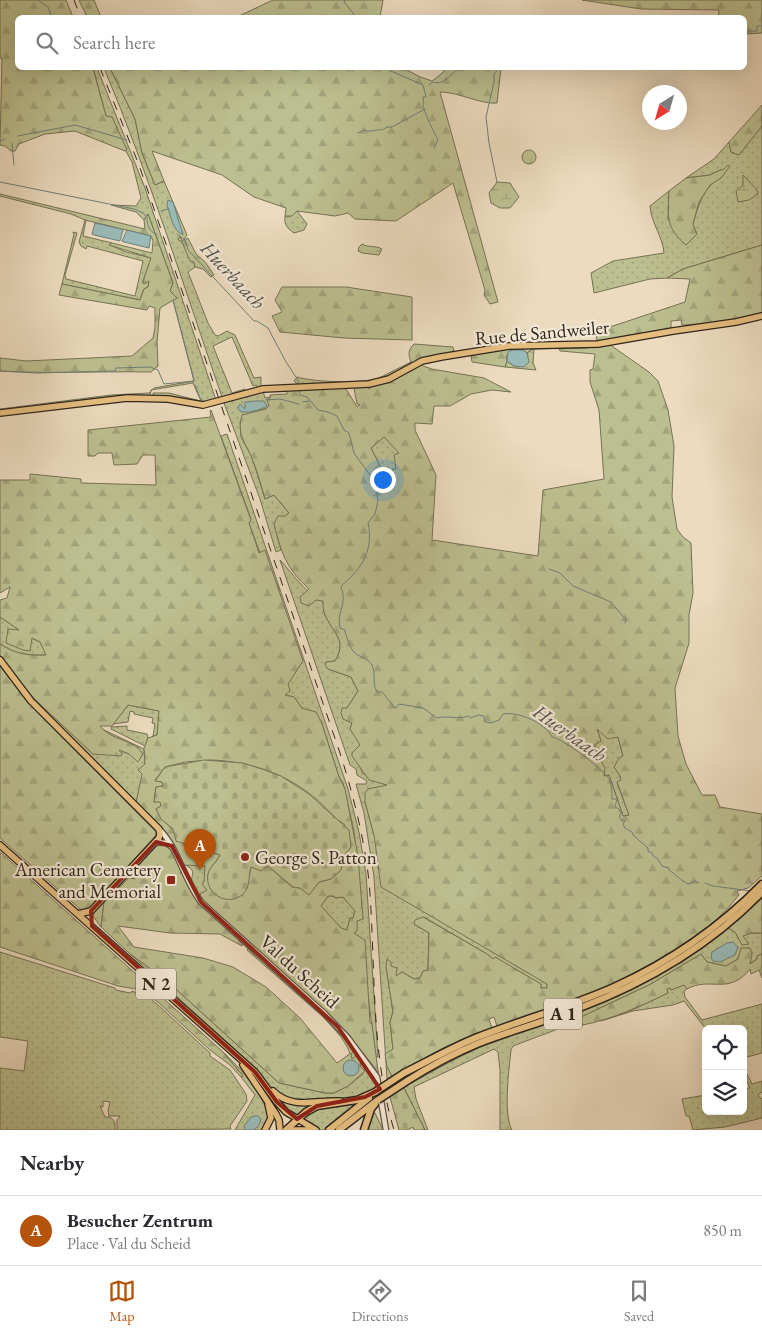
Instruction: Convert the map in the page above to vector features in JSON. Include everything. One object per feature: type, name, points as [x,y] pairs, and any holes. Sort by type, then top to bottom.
[{"type":"highway","name":"A 1","points":[[330,1129],[375,1092],[404,1073],[474,1039],[615,987],[672,956],[705,933],[762,884]]},
{"type":"highway","name":"A 1","points":[[339,1130],[378,1100],[426,1069],[476,1045],[617,993],[675,961],[713,935],[762,892]]},
{"type":"highway","name":"N 2","points":[[286,1130],[297,1119],[317,1106],[357,1100],[375,1092]]},
{"type":"highway","name":"A 1","points":[[364,1130],[371,1109],[378,1100]]},
{"type":"main road","name":"Rue de Sandweiler","points":[[0,413],[127,398],[174,400],[203,405],[256,390],[359,385],[379,382],[422,362],[481,350],[509,346],[598,344],[736,322],[762,316]]},
{"type":"main road","name":"Val du Scheid","points":[[0,660],[32,702],[159,829]]},
{"type":"main road","points":[[78,914],[91,911],[156,842],[160,834],[159,829]]},
{"type":"main road","name":"N 2","points":[[0,845],[238,1059],[255,1072],[277,1095],[287,1101],[298,1103],[330,1100],[344,1101]]},
{"type":"main road","points":[[91,911],[92,926]]},
{"type":"main road","name":"N 2","points":[[238,1059],[278,1118],[280,1130]]},
{"type":"main road","name":"N 2","points":[[255,1072],[277,1102],[297,1119],[316,1130]]},
{"type":"main road","points":[[265,1130],[271,1118],[266,1100]]},
{"type":"main road","points":[[291,1130],[307,1130]]},
{"type":"street","name":"Val du Scheid","points":[[159,829],[172,846],[194,893],[201,902],[338,1027],[370,1066],[378,1081],[386,1130]]},
{"type":"street","points":[[156,842],[172,846]]},
{"type":"highlighted area","points":[[156,842],[172,846],[201,902],[338,1027],[380,1089],[365,1097],[317,1106],[297,1119],[277,1102],[255,1072],[92,926],[91,911]]},
{"type":"green space","points":[[0,0],[66,0],[72,15],[15,15],[15,70],[94,70],[106,116],[112,117],[127,150],[125,151],[75,131],[45,134],[19,144],[15,151],[0,145],[2,58],[0,58]]},
{"type":"green space","points":[[79,0],[94,0],[100,15],[86,15]]},
{"type":"green space","points":[[273,0],[383,0],[380,15],[241,15]]},
{"type":"green space","points":[[582,0],[762,0],[762,33],[747,34],[747,15],[718,15],[719,10],[641,9]]},
{"type":"green space","points":[[94,70],[98,70],[145,188],[216,400],[201,404],[155,397],[153,395],[153,393],[169,393],[201,401],[193,383],[152,390],[154,388],[194,381],[173,300],[176,298],[170,291],[173,283],[148,214],[144,220],[136,212],[111,205],[136,206],[141,198],[132,162],[106,116]]},
{"type":"green space","points":[[105,70],[111,70],[135,119],[142,153],[155,185],[164,181],[187,235],[182,242],[195,267],[188,272],[208,323],[215,335],[218,336],[227,331],[235,335],[254,378],[261,377],[261,387],[253,386],[232,337],[213,346],[232,393],[245,389],[244,391],[222,397],[151,190]]},
{"type":"green space","points":[[111,70],[408,70],[432,81],[445,70],[501,70],[497,103],[440,92],[498,302],[490,304],[484,295],[485,290],[453,183],[396,221],[355,219],[348,213],[335,216],[297,211],[292,216],[285,216],[286,208],[254,197],[222,175],[152,151],[164,181],[155,185],[142,153],[135,119]]},
{"type":"green space","points":[[762,105],[762,126],[739,155],[731,152],[729,142]]},
{"type":"green space","points":[[762,126],[762,245],[683,269],[667,278],[650,279],[594,293],[591,273],[613,261],[664,253],[662,241],[652,218],[650,206],[669,191],[668,220],[693,224],[703,195],[724,169],[710,175],[686,178],[714,159],[729,142],[731,152],[739,155]]},
{"type":"green space","points":[[526,150],[532,150],[536,157],[532,164],[526,164],[522,160],[522,154]]},
{"type":"green space","points":[[728,165],[730,166],[721,178],[710,185],[699,202],[693,224],[697,234],[686,245],[674,232],[669,221],[669,191],[686,178],[710,175],[724,169]]},
{"type":"green space","points":[[743,175],[757,190],[758,194],[749,200],[738,202],[736,191],[743,185]]},
{"type":"green space","points":[[497,182],[510,183],[519,197],[510,208],[500,208],[491,203],[489,193]]},
{"type":"green space","points":[[0,194],[145,229],[144,220],[148,214],[173,283],[170,291],[177,298],[160,308],[157,342],[158,366],[151,372],[0,371],[0,358],[26,361],[132,356],[153,338],[155,308],[149,306],[147,310],[59,295],[62,284],[140,300],[144,289],[148,287],[149,281],[144,284],[143,281],[151,258],[109,245],[112,243],[152,253],[153,241],[151,236],[85,220],[71,214],[0,196]]},
{"type":"green space","points":[[297,211],[307,224],[304,230],[294,233],[286,226],[285,216],[292,216]]},
{"type":"green space","points":[[85,220],[83,236],[112,243],[110,245],[126,252],[152,258],[143,281],[149,281],[148,287],[144,289],[140,300],[62,284],[73,232],[77,233],[65,275],[66,279],[135,296],[143,261],[87,246],[86,249],[81,246],[79,242]]},
{"type":"green space","points":[[180,236],[182,241],[188,238],[196,254],[205,262],[214,275],[211,277],[203,269],[195,267],[194,262],[190,261],[182,242],[178,240]]},
{"type":"green space","points":[[362,244],[382,249],[379,255],[362,253],[358,251]]},
{"type":"green space","points":[[762,245],[762,313],[717,323],[682,325],[681,320],[671,321],[671,328],[598,343],[595,333],[605,326],[613,326],[685,302],[690,279],[667,278],[683,269]]},
{"type":"green space","points":[[282,287],[346,287],[412,297],[412,340],[344,338],[280,332],[272,316],[282,312],[275,300]]},
{"type":"green space","points":[[414,344],[453,347],[454,352],[427,357],[414,363],[411,362],[409,354]]},
{"type":"green space","points":[[609,344],[649,372],[658,381],[668,410],[674,446],[672,497],[677,529],[691,543],[693,593],[689,615],[689,643],[675,688],[678,736],[686,764],[702,795],[715,795],[720,807],[762,814],[762,876],[748,888],[737,891],[739,895],[717,920],[690,941],[660,960],[595,991],[561,1004],[497,1026],[494,1017],[489,1019],[492,1028],[445,1047],[392,1076],[387,1067],[385,1054],[393,1049],[390,1022],[393,1012],[386,967],[387,959],[391,962],[391,966],[397,968],[396,976],[402,972],[414,979],[420,978],[423,971],[428,970],[429,933],[414,924],[415,920],[423,917],[493,959],[495,957],[541,984],[541,988],[547,988],[547,984],[381,887],[374,835],[365,802],[365,793],[368,789],[387,785],[369,780],[352,756],[352,753],[360,745],[350,729],[352,723],[343,719],[341,713],[342,708],[347,708],[358,691],[351,677],[328,669],[325,665],[326,662],[335,661],[340,643],[325,615],[323,601],[316,600],[309,606],[301,603],[300,597],[309,589],[289,567],[279,544],[274,524],[278,516],[285,516],[289,513],[274,495],[265,499],[251,456],[242,437],[240,427],[242,415],[266,409],[269,406],[267,399],[270,400],[270,395],[287,394],[287,391],[290,389],[341,387],[346,389],[357,407],[360,405],[357,404],[354,388],[368,387],[369,389],[420,365],[432,369],[484,378],[511,392],[492,390],[471,394],[450,406],[434,406],[432,424],[415,423],[415,430],[436,475],[432,540],[538,556],[543,490],[604,479],[599,410],[590,382],[590,370],[593,369],[595,354],[560,351],[559,349],[587,348]],"holes":[[[384,437],[399,453],[394,455],[396,469],[393,469],[386,478],[371,448]],[[597,729],[608,739],[618,737],[623,756],[619,758],[614,767],[620,776],[621,780],[617,782],[629,815],[623,816],[609,775],[604,776],[605,768],[597,754],[600,752],[594,746],[601,741]]]},
{"type":"green space","points":[[529,347],[532,349],[527,353],[523,350],[512,350],[506,356],[505,367],[472,362],[471,355],[509,348]]},
{"type":"green space","points":[[535,348],[587,348],[534,349],[533,363],[536,370],[505,367],[507,361],[514,366],[528,356],[527,353]]},
{"type":"green space","points":[[411,362],[414,363],[399,372],[368,383],[298,385],[294,381],[297,377],[338,382],[372,380]]},
{"type":"green space","points":[[151,391],[148,397],[0,412],[0,409],[111,395],[149,393]]},
{"type":"green space","points":[[263,391],[265,398],[270,397],[269,405],[266,408],[252,412],[240,422],[241,437],[252,457],[265,499],[274,495],[289,513],[274,524],[281,550],[276,552],[260,499],[224,403],[227,400]]},
{"type":"green space","points":[[210,411],[251,520],[249,523],[259,553],[265,550],[303,661],[288,684],[290,691],[285,695],[294,697],[302,708],[316,712],[321,721],[339,777],[345,789],[358,856],[363,919],[357,921],[357,931],[354,933],[365,940],[370,1023],[372,1024],[377,1074],[374,1067],[350,1037],[326,1014],[323,1017],[247,950],[250,946],[244,941],[242,946],[220,934],[170,933],[118,926],[134,947],[203,958],[233,967],[266,987],[300,1018],[337,1063],[351,1053],[352,1059],[359,1055],[364,1064],[360,1063],[360,1066],[365,1071],[348,1086],[334,1093],[325,1093],[279,1083],[166,980],[129,953],[101,927],[104,902],[129,878],[135,879],[132,868],[156,845],[161,844],[169,848],[181,870],[180,873],[185,874],[201,900],[200,894],[207,890],[202,884],[204,882],[205,866],[182,865],[173,845],[136,803],[142,774],[138,770],[145,764],[144,748],[148,738],[157,735],[159,711],[128,705],[112,726],[100,726],[110,735],[139,749],[143,754],[138,762],[129,754],[119,750],[122,754],[121,756],[93,754],[25,690],[0,655],[0,644],[22,654],[46,655],[40,642],[32,638],[30,651],[6,643],[8,629],[19,630],[0,617],[0,600],[7,598],[10,587],[0,593],[0,480],[30,480],[30,474],[81,479],[81,483],[156,485],[155,455],[143,455],[137,464],[114,465],[112,453],[98,453],[95,456],[88,456],[88,430],[211,417]],"holes":[[[210,760],[238,763],[266,770],[279,775],[315,798],[344,824],[351,847],[343,857],[341,870],[331,879],[319,882],[309,894],[300,888],[292,887],[268,866],[251,867],[247,888],[238,897],[208,881],[208,874],[220,855],[193,843],[167,825],[156,809],[161,806],[160,801],[154,802],[156,787],[163,786],[162,782],[155,780],[165,767],[185,762]],[[328,896],[334,896],[335,898],[343,897],[355,911],[353,918],[350,918],[347,930],[341,928],[321,906]]]},
{"type":"green space","points":[[227,434],[348,789],[359,832],[366,874],[378,1057],[376,1057],[368,996],[354,932],[357,921],[363,919],[354,831],[343,783],[339,777],[321,721],[302,708],[294,697],[285,695],[288,684],[279,589],[272,576],[265,551],[260,553],[249,523],[251,519],[221,436]]},
{"type":"green space","points":[[384,437],[400,453],[396,470],[393,469],[386,479],[371,448]]},
{"type":"green space","points":[[280,560],[312,595],[323,601],[325,615],[340,643],[335,661],[326,662],[328,669],[351,677],[358,691],[347,708],[352,723],[350,729],[361,745],[352,753],[362,773],[389,786],[369,789],[365,802],[374,835],[506,959],[547,984],[547,988],[541,988],[541,984],[495,958],[493,959],[424,917],[414,924],[429,933],[428,970],[423,971],[420,978],[414,979],[402,972],[396,977],[386,967],[393,1012],[390,1022],[393,1049],[387,1067],[392,1076],[387,1079],[374,877],[364,813],[356,784],[366,784],[367,781],[357,775],[356,769],[350,765]]},
{"type":"green space","points":[[0,617],[21,631],[30,651],[31,638],[40,642],[47,655],[22,654],[0,644]]},
{"type":"green space","points":[[0,664],[29,704],[156,832],[156,835],[92,906],[85,910],[80,909],[0,838]]},
{"type":"green space","points":[[25,690],[93,754],[118,749],[129,754],[139,748],[104,733],[102,729],[144,749],[145,764],[136,803]]},
{"type":"green space","points":[[128,705],[160,711],[157,735],[153,736],[155,724],[152,723],[153,718],[134,714],[134,712],[130,711],[128,722],[113,724]]},
{"type":"green space","points":[[127,726],[127,730],[147,734],[148,738],[145,746],[111,729],[111,727]]},
{"type":"green space","points":[[597,728],[618,737],[623,756],[614,767],[620,776],[621,780],[617,783],[629,815],[623,816],[609,775],[604,776],[597,754],[600,752],[594,745],[601,741]]},
{"type":"green space","points":[[204,760],[243,763],[262,769],[281,776],[309,794],[349,830],[351,847],[343,857],[341,870],[331,879],[319,882],[309,895],[300,888],[293,887],[268,866],[261,871],[251,867],[248,887],[244,893],[232,899],[225,899],[214,893],[210,888],[208,874],[220,855],[176,841],[173,829],[161,819],[156,809],[161,806],[160,802],[154,802],[156,787],[163,786],[162,782],[155,781],[165,767]]},
{"type":"green space","points":[[0,852],[222,1051],[243,1076],[241,1077],[230,1065],[210,1050],[148,994],[0,947]]},
{"type":"green space","points":[[187,864],[206,865],[204,882],[207,890],[200,898],[192,883],[192,870]]},
{"type":"green space","points":[[132,868],[136,879],[129,878],[104,902],[101,927],[93,916],[95,909]]},
{"type":"green space","points":[[328,896],[334,896],[335,898],[343,897],[355,911],[353,918],[350,918],[347,930],[341,928],[321,906]]},
{"type":"green space","points":[[762,898],[762,933],[751,933],[743,936],[749,944],[742,945],[735,932],[728,928]]},
{"type":"green space","points":[[728,928],[742,936],[751,933],[762,933],[762,954],[749,964],[738,959],[726,966],[707,962],[701,954],[651,984],[579,1018],[583,1025],[558,1029],[513,1046],[507,1091],[509,1123],[512,1130],[500,1130],[500,1070],[498,1052],[494,1049],[414,1087],[416,1099],[428,1130],[425,1130],[404,1088],[408,1085],[489,1043],[602,1003],[633,989],[675,965]]},
{"type":"green space","points":[[741,948],[750,948],[752,954],[750,964],[757,959],[757,956],[762,954],[762,978],[759,970],[751,974],[750,969],[735,982],[704,984],[687,989],[684,985],[671,990],[670,988],[667,989],[668,993],[616,1016],[583,1025],[579,1018],[651,984],[701,954],[707,962],[726,966],[738,959]]},
{"type":"green space","points":[[0,952],[115,988],[116,990],[130,993],[132,991],[151,999],[210,1053],[210,1056],[230,1070],[246,1094],[247,1101],[230,1126],[231,1129],[117,1130],[117,1120],[120,1116],[109,1116],[110,1102],[103,1101],[103,1107],[100,1106],[105,1117],[110,1117],[115,1122],[115,1130],[0,1130],[0,1068],[24,1071],[28,1041],[0,1037]]},
{"type":"green space","points":[[129,953],[166,980],[279,1083],[325,1093],[334,1093],[348,1086],[363,1074],[360,1066],[361,1060],[352,1060],[344,1042],[323,1017],[325,1014],[362,1049],[377,1073],[378,1071],[380,1084],[354,1099],[328,1098],[295,1101],[281,1096],[261,1073]]},
{"type":"green space","points":[[684,984],[687,989],[684,991],[685,997],[702,1020],[762,1004],[762,1053],[747,1057],[747,1025],[703,1025],[684,1001],[673,1005],[633,1011],[601,1021],[632,1010],[668,993],[667,989],[670,988],[671,990]]},
{"type":"green space","points":[[222,1051],[244,1073],[262,1099],[269,1118],[263,1130],[235,1130],[255,1095],[241,1077],[243,1076]]},
{"type":"green space","points":[[747,1074],[752,1084],[762,1081],[762,1092],[758,1095],[762,1099],[762,1118],[725,1127],[693,1130],[689,1116],[686,1116],[682,1099],[702,1096],[702,1115],[747,1115],[747,1088],[750,1088],[747,1082]]},
{"type":"green space","points":[[404,1088],[425,1130],[414,1130],[413,1127],[407,1130],[399,1130],[390,1097]]},
{"type":"green space","points":[[276,1096],[289,1104],[311,1105],[296,1116],[283,1106]]},
{"type":"green space","points":[[353,1102],[355,1105],[324,1130],[320,1130],[302,1119],[320,1108]]},
{"type":"green space","points":[[375,1113],[383,1130],[367,1130],[372,1114]]},
{"type":"water","points":[[168,200],[173,202],[183,235],[172,222],[167,204]]},
{"type":"water","points":[[95,223],[123,230],[120,241],[92,234]]},
{"type":"water","points":[[127,230],[151,236],[149,248],[122,241]]},
{"type":"water","points":[[523,350],[527,353],[529,362],[524,367],[514,366],[507,361],[508,352]]},
{"type":"water","points":[[264,401],[267,406],[246,412],[240,411],[238,408],[240,404],[245,409],[245,402]]},
{"type":"water","points":[[733,942],[738,947],[735,955],[720,962],[713,961],[711,958],[712,952],[727,943]]},
{"type":"water","points":[[348,1060],[354,1060],[359,1065],[357,1074],[348,1076],[343,1071],[343,1065]]},
{"type":"water","points":[[254,1116],[258,1116],[261,1119],[259,1125],[254,1130],[245,1130],[244,1126]]},
{"type":"waterway","points":[[38,0],[48,7],[51,15]]},
{"type":"waterway","points":[[345,0],[344,2],[355,15]]},
{"type":"waterway","points":[[747,31],[757,31],[757,26],[762,26]]},
{"type":"waterway","points":[[389,70],[423,85],[426,97],[423,97],[423,105],[438,139],[434,148]]},
{"type":"waterway","points":[[429,85],[432,82],[443,81],[457,70]]},
{"type":"waterway","points":[[497,70],[494,74],[486,117],[497,182]]},
{"type":"waterway","points":[[358,133],[364,130],[382,130],[392,127],[425,109]]},
{"type":"waterway","points":[[18,136],[75,125],[127,140]]},
{"type":"waterway","points":[[0,141],[5,139]]},
{"type":"waterway","points":[[12,143],[14,165]]},
{"type":"waterway","name":"Huerbaach","points":[[0,182],[134,209],[147,217],[149,228],[157,235]]},
{"type":"waterway","points":[[161,211],[168,209]]},
{"type":"waterway","name":"Huerbaach","points":[[177,234],[185,240],[188,250],[254,321],[268,328],[298,380],[298,384]]},
{"type":"waterway","points":[[173,300],[194,380]]},
{"type":"waterway","points":[[0,371],[37,373],[115,371],[116,368],[150,367],[158,370],[164,384],[194,381]]},
{"type":"waterway","points":[[195,385],[200,398],[205,402]]},
{"type":"waterway","name":"Huerbaach","points":[[299,390],[300,395],[307,397],[318,410],[337,416],[344,430],[349,433],[354,453],[375,482],[378,501],[375,514],[368,523],[368,550],[361,565],[341,587],[343,603],[339,622],[340,628],[345,630],[353,651],[372,665],[377,692],[382,692],[396,708],[399,704],[423,708],[437,718],[468,716],[471,718],[478,715],[484,716],[485,722],[491,723],[499,720],[503,714],[516,714],[538,723],[552,737],[581,754],[609,778],[612,799],[617,799],[615,807],[619,809],[621,820],[625,821],[623,824],[625,828],[632,832],[648,848],[648,851],[657,858],[662,866],[669,868],[680,879],[689,884],[695,881],[699,883]]},
{"type":"waterway","points":[[266,400],[280,399],[299,404]]},
{"type":"waterway","name":"Huerbaach","points":[[303,402],[309,401]]},
{"type":"waterway","points":[[549,569],[560,573],[573,586],[611,602],[626,620],[625,623]]},
{"type":"waterway","name":"Huerbaach","points":[[705,883],[713,886],[751,891]]},
{"type":"railway","points":[[74,0],[80,15]]},
{"type":"railway","points":[[101,70],[139,165],[350,787],[367,865],[377,1038],[386,1100],[394,1130]]},
{"type":"place","name":"George S. Patton","points":[[245,857]]},
{"type":"place","name":"Besucher Zentrum","points":[[200,870]]},
{"type":"place","name":"American Cemetery and Memorial","points":[[171,880]]}]
